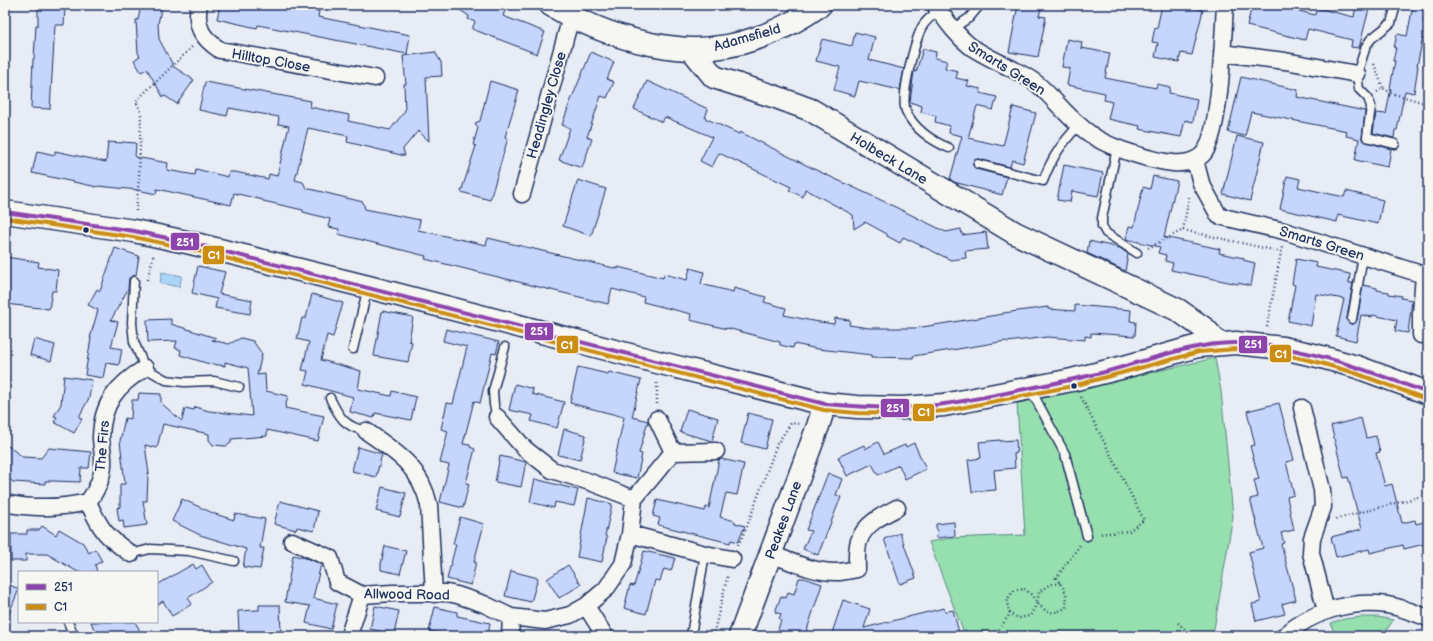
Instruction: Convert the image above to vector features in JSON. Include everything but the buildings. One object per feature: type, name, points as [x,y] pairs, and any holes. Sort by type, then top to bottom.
[{"type":"street","points":[[199,5],[198,23],[204,36]]},
{"type":"street","points":[[551,5],[571,17],[613,35],[648,44],[692,50]]},
{"type":"street","points":[[1195,160],[1202,156],[1208,148],[1214,127],[1222,53],[1225,5]]},
{"type":"street","name":"Smarts Green","points":[[937,7],[952,29],[969,46],[1021,73],[1036,83],[1050,95],[1078,125],[1097,138],[1117,148],[1174,163],[1195,160],[1201,183],[1219,216],[1284,231],[1424,275],[1421,313],[1423,338]]},
{"type":"street","name":"Adamsfield","points":[[692,50],[722,47],[765,35],[790,25],[809,8]]},
{"type":"street","name":"Headingley Close","points":[[522,194],[571,17]]},
{"type":"street","name":"Hilltop Close","points":[[204,36],[220,50],[375,78]]},
{"type":"street","name":"Holbeck Lane","points":[[692,50],[714,77],[811,110],[1015,233],[1178,310],[1205,329],[1218,343]]},
{"type":"street","points":[[1222,53],[1357,74]]},
{"type":"street","points":[[5,212],[134,231],[191,243],[368,286],[657,362],[825,404],[857,407],[903,408],[944,405],[1116,369],[1198,346],[1218,343],[1252,344],[1318,356],[1357,367],[1428,393]]},
{"type":"street","name":"The Firs","points":[[88,502],[95,492],[101,472],[103,460],[101,439],[106,409],[119,387],[128,378],[145,368]]},
{"type":"street","name":"Peakes Lane","points":[[740,636],[825,404]]},
{"type":"street","points":[[1302,408],[1322,490],[1323,507],[1312,538],[1311,553],[1326,611]]},
{"type":"street","points":[[497,417],[525,448],[552,470],[590,482],[634,499],[673,452],[716,450]]},
{"type":"street","points":[[657,419],[673,452]]},
{"type":"street","points":[[366,431],[407,461],[414,470],[426,494],[429,504],[434,594]]},
{"type":"street","name":"Allwood Road","points":[[292,541],[330,558],[338,582],[362,595],[447,593],[470,599],[511,617],[545,621],[570,615],[586,606],[606,589],[623,564],[630,534],[634,499]]},
{"type":"street","points":[[5,503],[22,507],[38,507],[76,505],[88,502],[105,534],[113,542],[131,554]]},
{"type":"street","points":[[771,554],[804,567],[824,571],[837,572],[857,569],[859,540],[872,522],[882,515],[897,508]]},
{"type":"street","points":[[630,534],[705,554],[732,559]]},
{"type":"street","points":[[351,636],[350,632],[362,595]]},
{"type":"street","points":[[1284,636],[1306,619],[1326,611],[1347,606],[1366,604],[1387,605],[1428,618]]},
{"type":"street","points":[[586,606],[605,636]]},
{"type":"street","points":[[510,636],[511,617]]},
{"type":"lane","points":[[952,29],[969,18],[980,5]]},
{"type":"lane","points":[[1395,144],[1367,137],[1371,106],[1368,98],[1359,89],[1357,74],[1366,46],[1371,39],[1391,23],[1396,5]]},
{"type":"lane","points":[[937,7],[925,23],[917,39],[904,88],[905,110],[911,120],[924,134],[949,148]]},
{"type":"lane","points":[[978,164],[1043,180],[1049,163],[1078,125]]},
{"type":"lane","points":[[1117,148],[1102,218],[1102,226],[1106,233],[1137,253]]},
{"type":"lane","points":[[1352,319],[1363,256]]},
{"type":"lane","points":[[134,281],[132,323],[134,342],[145,368],[166,380],[184,382],[214,381],[239,387]]},
{"type":"lane","points":[[353,349],[368,286]]},
{"type":"lane","points":[[497,417],[493,391],[505,347]]},
{"type":"lane","points":[[1030,388],[1065,454],[1087,536]]},
{"type":"lane","points":[[330,398],[342,419],[356,429],[366,431]]},
{"type":"lane","points":[[131,554],[150,549],[189,551],[234,561]]},
{"type":"lane","points":[[692,635],[705,554]]},
{"type":"lane","points":[[68,623],[74,636]]},
{"type":"path","points":[[134,231],[139,178],[141,112],[136,101],[204,36]]},
{"type":"path","points":[[1363,54],[1371,58],[1374,62],[1383,88],[1391,93],[1428,104]]},
{"type":"path","points":[[1368,98],[1383,88]]},
{"type":"path","points":[[1183,230],[1191,188],[1201,183]]},
{"type":"path","points":[[1137,253],[1183,230],[1282,252]]},
{"type":"path","points":[[1252,344],[1267,326],[1282,252],[1284,231]]},
{"type":"path","points":[[657,362],[657,419]]},
{"type":"path","points":[[713,636],[732,559],[746,529],[777,444],[791,423],[818,426]]},
{"type":"path","points":[[1318,521],[1338,518],[1426,495]]},
{"type":"path","points":[[1024,589],[1032,595],[1037,603],[1030,616],[1019,618],[1010,614],[1007,606],[1008,597],[1015,590],[1024,589]]},
{"type":"path","points":[[994,636],[1010,614]]},
{"type":"path","points":[[1178,623],[1192,636]]},
{"type":"green space","points":[[1215,358],[1221,391],[1233,516],[1214,629],[1210,636],[965,636],[929,542],[950,538],[1025,535],[1017,403]]},
{"type":"green space","points":[[1378,617],[1393,620],[1383,636],[1337,636],[1334,634],[1331,623],[1344,619]]},
{"type":"water","points":[[162,272],[182,276],[179,287],[160,283]]},
{"type":"transit line","name":"251","points":[[5,212],[134,231],[191,243],[825,404],[902,408],[940,405],[1089,376],[1186,349],[1237,343],[1286,348],[1334,360],[1428,393]]},
{"type":"transit line","name":"C1","points":[[5,218],[133,237],[190,249],[824,410],[857,413],[903,414],[945,411],[1073,386],[1199,352],[1236,349],[1282,354],[1317,362],[1355,373],[1426,399]]}]
